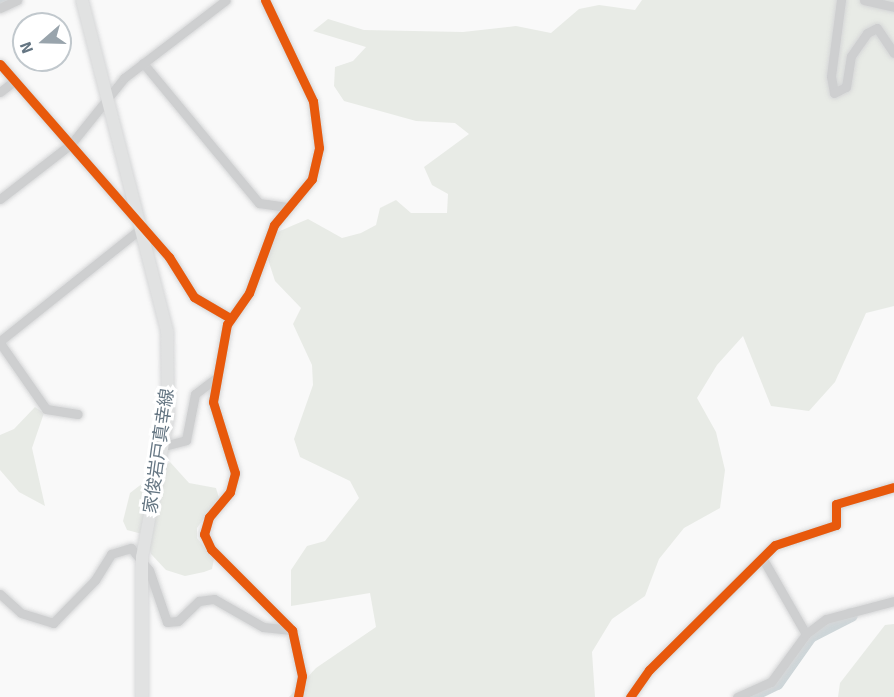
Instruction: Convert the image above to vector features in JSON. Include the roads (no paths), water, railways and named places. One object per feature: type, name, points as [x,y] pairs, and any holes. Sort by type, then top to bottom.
[{"type":"main road","name":"家俊岩戸真幸線","points":[[82,0],[143,227],[167,332],[164,446],[142,557],[142,697]]},
{"type":"street","points":[[0,9],[17,0]]},
{"type":"street","points":[[0,199],[72,144],[108,94],[143,63],[226,0]]},
{"type":"street","points":[[265,0],[314,100],[319,148],[312,179],[274,225],[249,294],[230,318],[215,379],[215,413],[235,474],[230,492],[209,517],[204,534],[211,549],[292,630],[302,676],[298,697]]},
{"type":"street","points":[[841,0],[831,76],[834,93],[846,87],[850,56],[867,33],[877,28],[894,53]]},
{"type":"street","points":[[864,0],[894,7]]},
{"type":"street","points":[[143,63],[259,203],[289,207]]},
{"type":"street","points":[[0,64],[143,227],[194,297],[230,318]]},
{"type":"street","points":[[0,92],[14,81]]},
{"type":"street","points":[[78,414],[46,409],[0,342],[143,227]]},
{"type":"street","points":[[164,446],[186,440],[195,394],[215,379]]},
{"type":"street","points":[[630,697],[680,638],[764,561],[780,542],[836,525],[836,504],[894,487]]},
{"type":"street","points":[[0,594],[21,613],[53,623],[95,580],[111,554],[131,548],[142,557],[167,622],[178,621],[199,601],[214,599],[264,627],[292,630]]},
{"type":"street","points":[[764,561],[806,634]]},
{"type":"street","points":[[737,697],[771,682],[806,634],[826,619],[894,601]]},
{"type":"waterway","points":[[0,3],[5,0]]},
{"type":"waterway","points":[[748,697],[777,683],[810,636],[851,615]]}]
